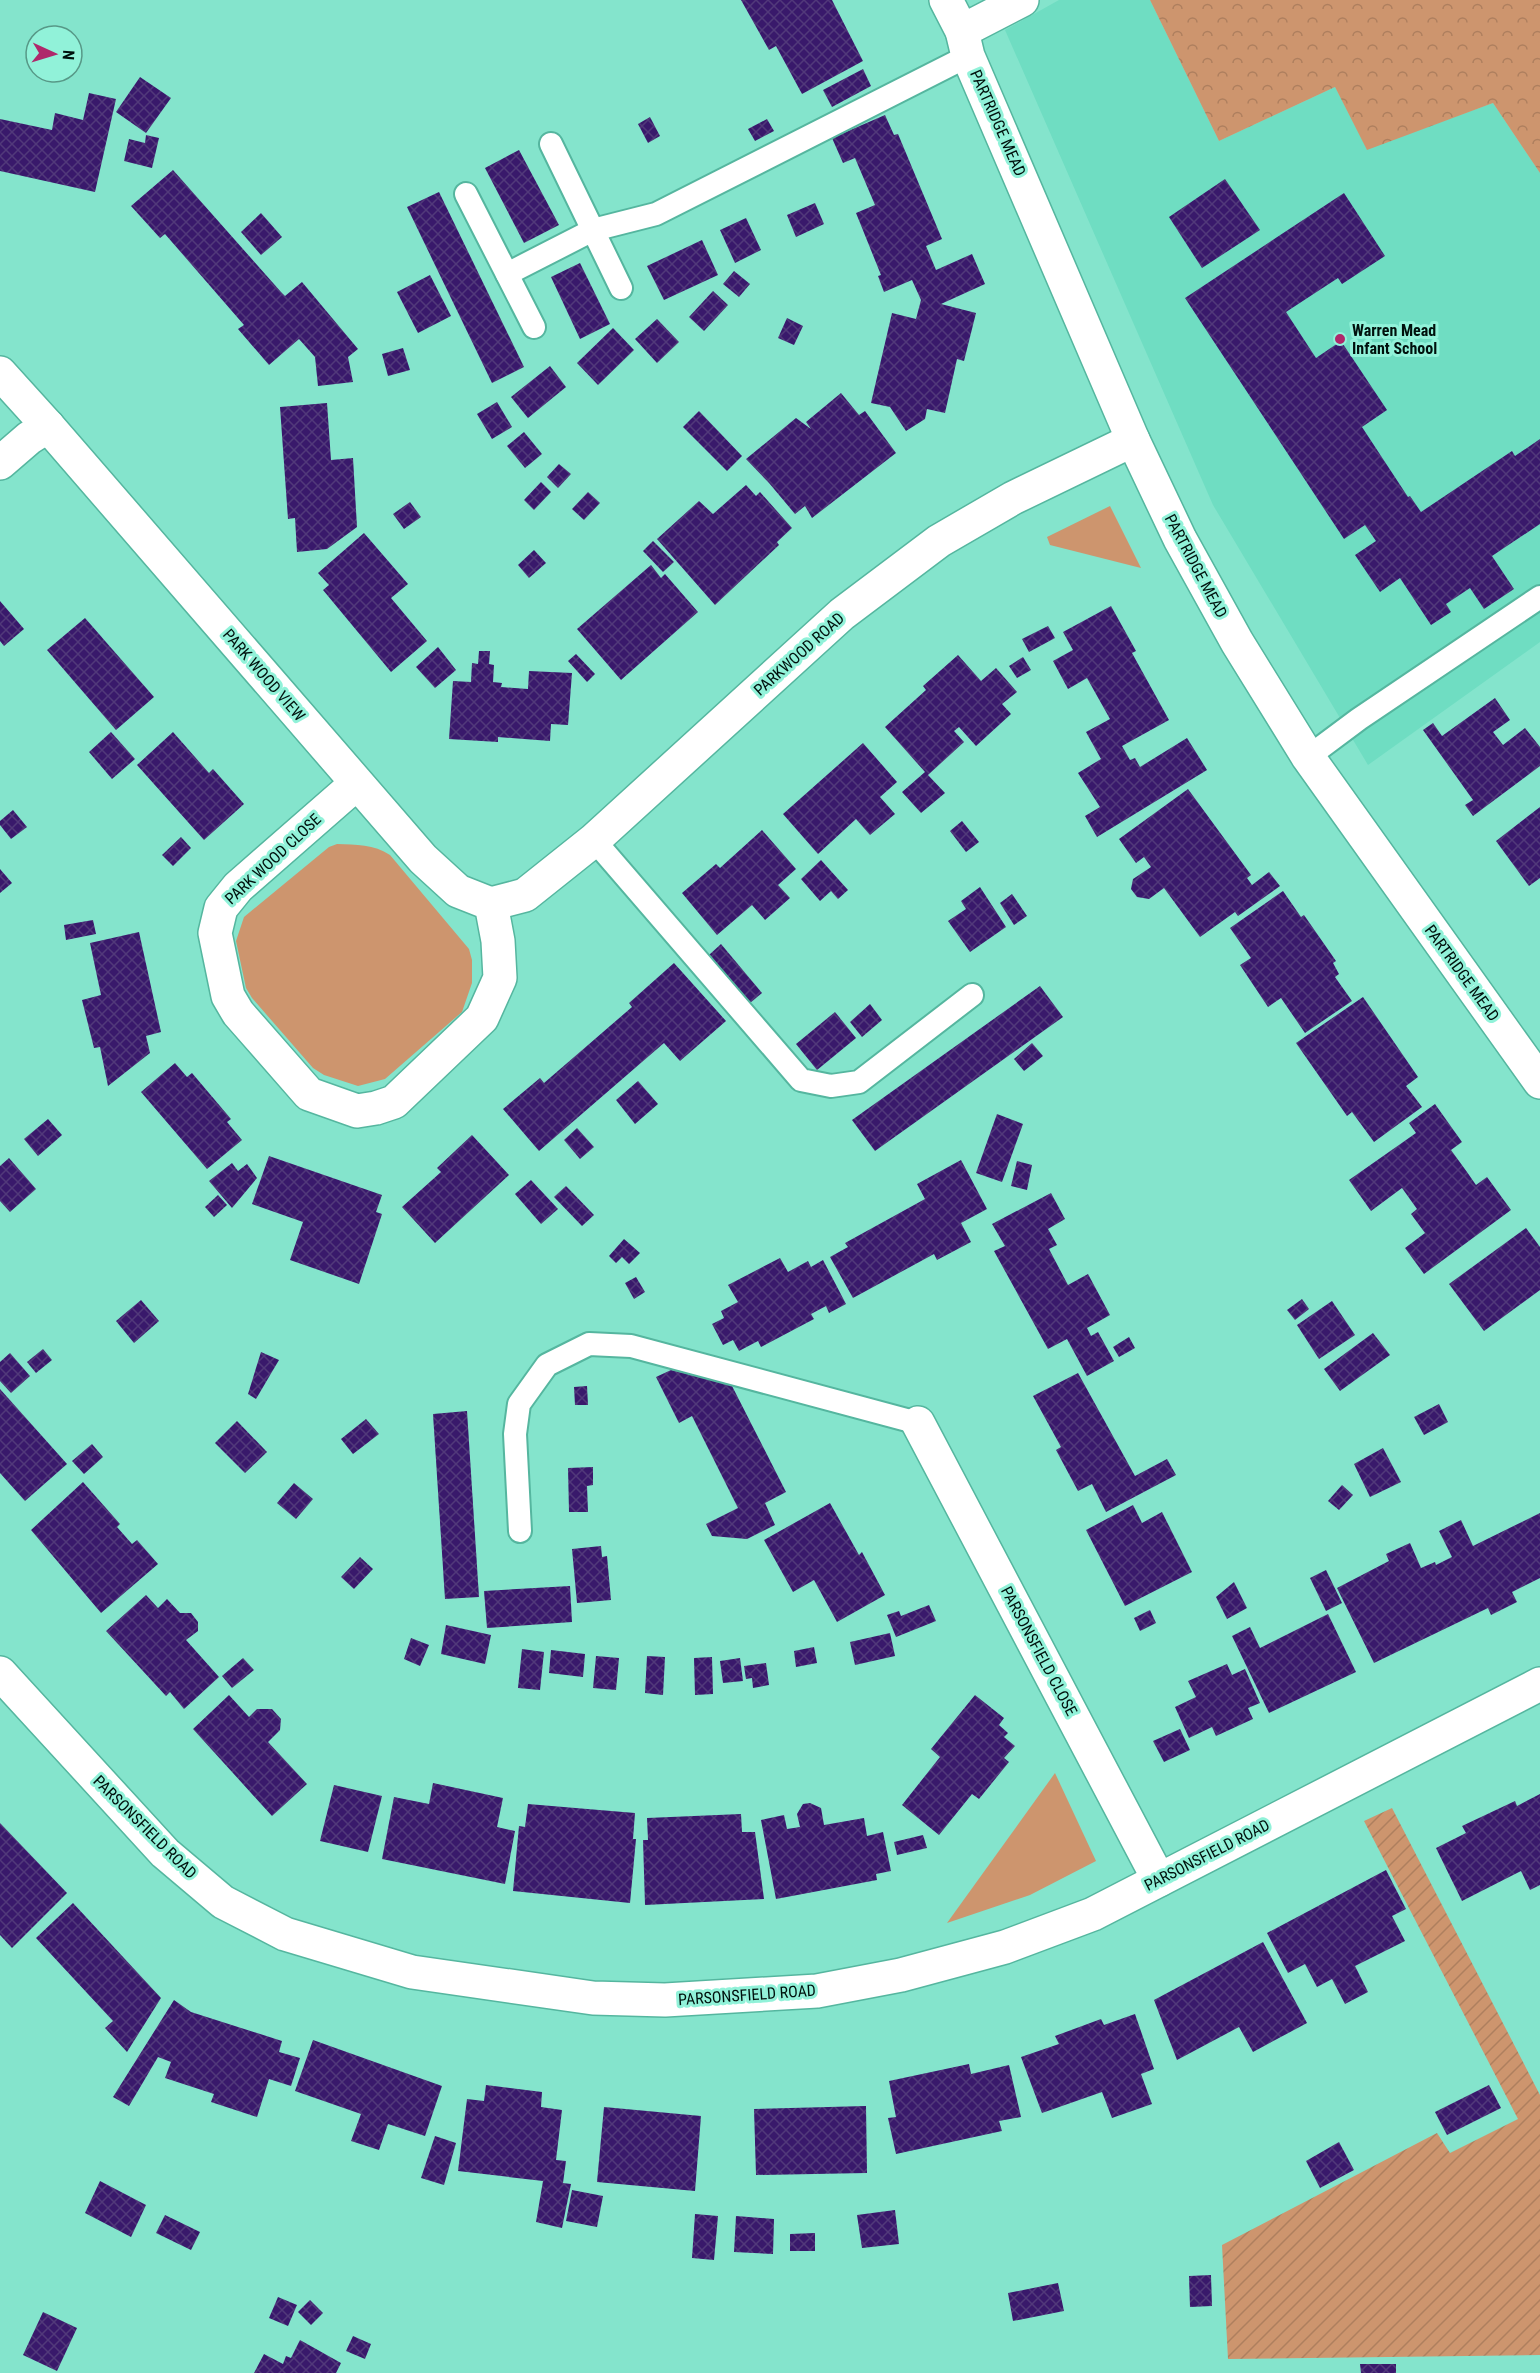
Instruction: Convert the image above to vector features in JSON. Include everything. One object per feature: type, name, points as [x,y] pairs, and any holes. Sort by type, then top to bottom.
[{"type":"street","name":"PARTRIDGE MEAD","points":[[946,0],[1133,440],[1180,539],[1237,642],[1308,758],[1540,1082]]},
{"type":"street","points":[[965,44],[1022,0]]},
{"type":"street","name":"PARK WOOD VIEW","points":[[0,373],[423,859],[458,891],[492,904]]},
{"type":"street","points":[[0,463],[29,438],[48,426]]},
{"type":"street","name":"PARKWOOD ROAD","points":[[492,904],[525,895],[594,840],[842,614],[939,541],[1013,498],[1133,440]]},
{"type":"street","name":"PARK WOOD CLOSE","points":[[357,783],[238,887],[221,908],[215,933],[228,996],[238,1013],[309,1094],[357,1111],[394,1102],[482,1018],[500,978],[498,941],[492,904]]},
{"type":"street","name":"PARSONSFIELD CLOSE","points":[[918,1424],[1159,1880]]},
{"type":"street","name":"PARSONSFIELD ROAD","points":[[0,1673],[165,1853],[223,1902],[285,1934],[412,1972],[593,1998],[665,2000],[817,1991],[901,1975],[1005,1947],[1093,1914],[1540,1684]]},
{"type":"lane","points":[[507,274],[593,230],[656,214],[965,44]]},
{"type":"lane","points":[[551,144],[621,288]]},
{"type":"lane","points":[[466,194],[534,327]]},
{"type":"lane","points":[[1308,758],[1359,719],[1540,597]]},
{"type":"lane","points":[[594,840],[801,1080],[831,1086],[859,1082],[972,994]]},
{"type":"lane","points":[[520,1531],[515,1434],[519,1404],[547,1365],[589,1344],[631,1346],[918,1424]]},
{"type":"shaded area","name":"Warren Mead Infant School","points":[[1059,0],[1150,0],[1219,141],[1335,87],[1367,149],[1493,103],[1540,173],[1540,642],[1368,765],[1213,505],[1005,30]]},
{"type":"green space","points":[[1150,0],[1540,0],[1540,173],[1493,103],[1367,150],[1335,87],[1219,141]]},
{"type":"green space","points":[[1110,506],[1141,568],[1050,545],[1047,537]]},
{"type":"green space","points":[[337,844],[371,847],[390,855],[469,949],[472,960],[472,983],[462,1012],[385,1079],[358,1086],[324,1075],[313,1068],[252,998],[246,988],[236,941],[244,917],[329,847]]},
{"type":"green space","points":[[1055,1773],[1096,1861],[1030,1895],[947,1923]]},
{"type":"green space","points":[[1392,1808],[1540,2095],[1540,2355],[1228,2359],[1222,2245],[1437,2133],[1450,2153],[1518,2119],[1364,1821]]},
{"type":"building","points":[[741,0],[832,0],[863,61],[802,94],[776,46],[769,50]]},
{"type":"building","points":[[863,69],[871,86],[832,107],[823,90]]},
{"type":"building","points":[[140,77],[171,98],[146,133],[116,112]]},
{"type":"building","points":[[89,93],[116,99],[95,192],[0,171],[0,119],[52,130],[55,113],[83,120]]},
{"type":"building","points":[[885,115],[894,135],[898,134],[942,239],[926,246],[936,270],[972,254],[985,284],[941,304],[976,313],[964,361],[957,359],[945,413],[927,409],[925,419],[906,431],[890,407],[871,403],[892,313],[916,319],[921,300],[912,280],[884,292],[878,276],[881,275],[856,213],[875,205],[855,158],[843,163],[832,138]]},
{"type":"building","points":[[650,117],[660,136],[648,143],[638,124]]},
{"type":"building","points":[[767,119],[774,131],[755,141],[748,129]]},
{"type":"building","points":[[146,135],[159,138],[152,168],[124,161],[129,139],[145,143]]},
{"type":"building","points":[[519,150],[559,225],[524,243],[485,168]]},
{"type":"building","points":[[173,170],[285,296],[302,282],[358,349],[348,357],[353,382],[318,386],[315,357],[299,339],[269,365],[238,329],[244,325],[165,234],[160,238],[131,206]]},
{"type":"building","points":[[1225,179],[1260,230],[1202,268],[1169,217]]},
{"type":"building","points":[[439,192],[524,367],[492,383],[407,207]]},
{"type":"building","name":"Warren Mead Infant School","points":[[1344,193],[1385,256],[1342,284],[1338,278],[1286,312],[1316,358],[1341,341],[1387,410],[1362,427],[1408,497],[1410,496],[1421,512],[1512,451],[1515,456],[1540,439],[1540,524],[1492,556],[1514,589],[1484,609],[1470,588],[1446,604],[1451,612],[1431,625],[1400,578],[1380,592],[1355,555],[1376,541],[1365,525],[1344,539],[1185,298]]},
{"type":"building","points":[[815,203],[824,224],[796,237],[787,215]]},
{"type":"building","points":[[261,213],[282,237],[261,255],[241,232]]},
{"type":"building","points":[[746,218],[761,250],[735,263],[720,230]]},
{"type":"building","points":[[702,240],[718,275],[664,300],[647,266]]},
{"type":"building","points":[[580,263],[610,324],[580,339],[551,277]]},
{"type":"building","points":[[734,271],[750,284],[739,297],[723,284]]},
{"type":"building","points":[[430,275],[451,316],[418,333],[397,292]]},
{"type":"building","points":[[713,291],[728,305],[704,331],[689,317]]},
{"type":"building","points":[[787,318],[803,326],[794,345],[778,338]]},
{"type":"building","points":[[657,319],[679,342],[657,363],[635,339]]},
{"type":"building","points":[[613,328],[634,350],[598,385],[577,363]]},
{"type":"building","points":[[403,348],[410,370],[388,376],[382,354]]},
{"type":"building","points":[[550,366],[566,387],[528,418],[511,397]]},
{"type":"building","points":[[841,393],[859,415],[865,411],[896,453],[812,518],[805,506],[795,514],[746,459],[796,418],[811,429],[806,422]]},
{"type":"building","points":[[497,402],[512,427],[492,439],[477,414]]},
{"type":"building","points":[[327,403],[331,460],[353,458],[357,527],[327,549],[297,552],[295,518],[288,519],[280,407]]},
{"type":"building","points":[[699,411],[742,456],[727,471],[683,427]]},
{"type":"building","points":[[524,432],[542,454],[525,468],[507,446]]},
{"type":"building","points":[[559,464],[571,474],[558,488],[547,477]]},
{"type":"building","points":[[541,482],[551,492],[534,510],[524,500]]},
{"type":"building","points":[[746,485],[756,496],[760,492],[792,528],[777,542],[779,545],[715,605],[657,539],[699,501],[713,514]]},
{"type":"building","points":[[588,492],[600,503],[584,520],[572,509]]},
{"type":"building","points":[[410,502],[421,517],[404,529],[393,514]]},
{"type":"building","points":[[364,533],[408,584],[391,598],[427,641],[391,672],[323,590],[329,585],[318,573]]},
{"type":"building","points":[[653,541],[674,562],[663,572],[643,551]]},
{"type":"building","points":[[534,550],[546,563],[529,578],[518,565]]},
{"type":"building","points":[[651,565],[661,578],[665,574],[698,612],[621,680],[577,629]]},
{"type":"building","points":[[0,601],[24,629],[4,646],[0,641]]},
{"type":"building","points":[[1111,606],[1136,651],[1132,653],[1169,720],[1122,746],[1130,760],[1135,758],[1140,767],[1187,738],[1207,770],[1097,837],[1085,816],[1100,807],[1078,773],[1101,759],[1086,732],[1110,719],[1087,678],[1068,689],[1053,661],[1073,650],[1063,632]]},
{"type":"building","points":[[85,618],[154,697],[116,730],[47,650]]},
{"type":"building","points":[[1048,626],[1055,638],[1029,652],[1022,639]]},
{"type":"building","points":[[438,647],[456,670],[435,688],[416,667]]},
{"type":"building","points":[[479,651],[490,651],[489,664],[494,665],[493,682],[502,683],[501,687],[528,689],[529,671],[572,673],[568,725],[551,724],[550,741],[498,737],[498,742],[449,739],[453,681],[471,682],[472,663],[478,664]]},
{"type":"building","points":[[576,654],[595,674],[587,682],[568,661]]},
{"type":"building","points":[[958,655],[981,681],[996,668],[1017,692],[1002,704],[1011,714],[976,746],[959,727],[954,731],[964,742],[928,775],[945,793],[921,813],[902,792],[925,772],[885,727],[926,690],[923,686]]},
{"type":"building","points":[[1023,657],[1031,670],[1017,678],[1009,666]]},
{"type":"building","points":[[1495,698],[1510,720],[1493,732],[1503,745],[1525,728],[1540,747],[1540,766],[1473,816],[1465,805],[1473,800],[1423,730],[1433,723],[1442,736]]},
{"type":"building","points":[[111,732],[135,759],[112,779],[89,752]]},
{"type":"building","points":[[173,732],[209,773],[213,769],[244,804],[204,840],[137,765]]},
{"type":"building","points":[[863,743],[897,782],[880,797],[895,814],[870,835],[856,819],[818,854],[783,814]]},
{"type":"building","points":[[1188,789],[1251,875],[1247,878],[1252,885],[1269,872],[1280,886],[1238,916],[1235,912],[1200,937],[1164,888],[1149,899],[1137,897],[1131,889],[1133,879],[1151,867],[1144,857],[1136,863],[1119,839]]},
{"type":"building","points":[[1540,807],[1540,878],[1529,886],[1496,841]]},
{"type":"building","points":[[13,810],[27,827],[11,839],[0,825],[0,821]]},
{"type":"building","points":[[962,821],[979,842],[966,852],[950,831]]},
{"type":"building","points":[[762,830],[796,869],[778,885],[790,898],[765,920],[752,905],[717,935],[682,893],[716,864],[720,868]]},
{"type":"building","points":[[181,837],[191,848],[173,866],[162,855]]},
{"type":"building","points":[[821,860],[848,890],[838,899],[831,891],[820,901],[801,879]]},
{"type":"building","points":[[0,869],[12,883],[0,893]]},
{"type":"building","points":[[980,887],[1006,927],[970,952],[948,921],[966,909],[961,901]]},
{"type":"building","points":[[1283,891],[1301,917],[1304,915],[1336,961],[1333,963],[1339,974],[1335,977],[1352,1001],[1305,1033],[1281,998],[1268,1007],[1240,965],[1251,958],[1230,928]]},
{"type":"building","points":[[1012,894],[1027,916],[1014,925],[1000,903]]},
{"type":"building","points":[[93,920],[96,934],[66,940],[64,925]]},
{"type":"building","points":[[139,932],[161,1032],[146,1036],[150,1053],[108,1086],[100,1047],[94,1048],[82,1000],[101,995],[90,943]]},
{"type":"building","points":[[721,944],[762,993],[750,1003],[709,955]]},
{"type":"building","points":[[674,963],[726,1021],[680,1061],[664,1043],[539,1151],[503,1109],[540,1078],[544,1083],[632,1007],[629,1003]]},
{"type":"building","points":[[1040,986],[1063,1017],[875,1151],[852,1120]]},
{"type":"building","points":[[1363,997],[1418,1077],[1406,1086],[1422,1107],[1374,1142],[1352,1112],[1347,1116],[1296,1043]]},
{"type":"building","points":[[870,1004],[882,1020],[862,1037],[850,1022]]},
{"type":"building","points":[[835,1012],[856,1038],[817,1070],[796,1044]]},
{"type":"building","points":[[1032,1043],[1043,1056],[1024,1071],[1014,1059]]},
{"type":"building","points":[[175,1063],[187,1077],[192,1073],[231,1119],[227,1122],[242,1140],[207,1169],[141,1092]]},
{"type":"building","points":[[638,1081],[658,1104],[635,1124],[616,1100]]},
{"type":"building","points":[[1435,1104],[1462,1142],[1451,1150],[1476,1185],[1487,1177],[1511,1210],[1424,1274],[1405,1248],[1425,1233],[1411,1214],[1417,1209],[1402,1188],[1371,1211],[1349,1180],[1416,1133],[1409,1123]]},
{"type":"building","points":[[997,1114],[1023,1124],[1002,1182],[976,1173]]},
{"type":"building","points":[[48,1119],[62,1135],[38,1156],[24,1139]]},
{"type":"building","points":[[577,1128],[594,1147],[580,1159],[564,1140]]},
{"type":"building","points":[[472,1135],[509,1175],[435,1243],[402,1207],[441,1172],[437,1168]]},
{"type":"building","points":[[269,1156],[382,1195],[376,1212],[382,1214],[359,1284],[290,1260],[303,1222],[252,1204]]},
{"type":"building","points":[[9,1158],[36,1189],[10,1212],[0,1201],[0,1166]]},
{"type":"building","points":[[961,1160],[987,1209],[961,1223],[971,1242],[937,1260],[934,1254],[853,1298],[830,1257],[848,1247],[845,1243],[925,1199],[917,1184]]},
{"type":"building","points":[[1017,1161],[1032,1165],[1027,1190],[1011,1186]]},
{"type":"building","points":[[232,1163],[238,1171],[247,1164],[257,1178],[232,1208],[209,1181]]},
{"type":"building","points":[[531,1180],[558,1209],[541,1224],[515,1194]]},
{"type":"building","points":[[566,1186],[594,1215],[582,1226],[554,1197]]},
{"type":"building","points":[[1051,1193],[1065,1219],[1048,1229],[1057,1245],[1049,1249],[1068,1285],[1088,1274],[1110,1315],[1087,1328],[1091,1336],[1098,1332],[1114,1361],[1087,1376],[1067,1339],[1048,1349],[994,1251],[1005,1246],[992,1224]]},
{"type":"building","points":[[218,1195],[227,1205],[214,1217],[205,1207]]},
{"type":"building","points":[[1526,1228],[1540,1247],[1540,1290],[1484,1331],[1449,1284]]},
{"type":"building","points":[[624,1239],[640,1253],[629,1264],[622,1257],[616,1263],[609,1256]]},
{"type":"building","points":[[780,1258],[788,1272],[808,1261],[811,1267],[823,1260],[846,1304],[829,1313],[826,1306],[811,1314],[814,1319],[761,1347],[758,1341],[739,1351],[733,1340],[723,1345],[712,1324],[724,1318],[721,1311],[738,1302],[728,1285]]},
{"type":"building","points":[[636,1277],[645,1292],[634,1299],[625,1283]]},
{"type":"building","points":[[1302,1299],[1309,1309],[1295,1320],[1287,1310]]},
{"type":"building","points":[[141,1300],[159,1321],[134,1343],[116,1321]]},
{"type":"building","points":[[1332,1301],[1355,1335],[1319,1359],[1297,1325]]},
{"type":"building","points":[[1373,1333],[1390,1355],[1340,1391],[1324,1369]]},
{"type":"building","points":[[1129,1337],[1135,1348],[1119,1357],[1113,1347]]},
{"type":"building","points":[[43,1349],[52,1360],[36,1373],[27,1362]]},
{"type":"building","points":[[261,1352],[279,1360],[256,1399],[248,1394]]},
{"type":"building","points":[[10,1353],[30,1376],[11,1393],[0,1381],[0,1362]]},
{"type":"building","points":[[671,1370],[731,1384],[786,1492],[765,1503],[775,1525],[747,1539],[712,1536],[706,1524],[738,1508],[692,1416],[679,1423],[656,1377]]},
{"type":"building","points":[[1078,1373],[1135,1476],[1167,1459],[1176,1475],[1106,1512],[1092,1484],[1078,1491],[1056,1450],[1061,1447],[1033,1396]]},
{"type":"building","points":[[587,1386],[588,1405],[575,1405],[574,1387]]},
{"type":"building","points":[[0,1389],[67,1464],[25,1501],[0,1473]]},
{"type":"building","points":[[1439,1404],[1448,1422],[1424,1435],[1414,1417]]},
{"type":"building","points":[[467,1411],[479,1597],[445,1599],[433,1414]]},
{"type":"building","points":[[366,1419],[379,1434],[353,1454],[341,1439]]},
{"type":"building","points":[[237,1421],[267,1452],[245,1473],[215,1443]]},
{"type":"building","points":[[92,1444],[103,1457],[84,1474],[72,1461]]},
{"type":"building","points":[[1383,1448],[1401,1482],[1370,1497],[1354,1464]]},
{"type":"building","points":[[593,1467],[593,1485],[587,1486],[588,1512],[569,1512],[568,1468]]},
{"type":"building","points":[[83,1482],[120,1524],[117,1527],[132,1544],[137,1540],[158,1564],[101,1613],[31,1530]]},
{"type":"building","points":[[294,1483],[313,1499],[296,1519],[277,1503]]},
{"type":"building","points":[[1342,1485],[1353,1495],[1339,1510],[1328,1501]]},
{"type":"building","points":[[830,1503],[859,1555],[862,1552],[885,1595],[837,1622],[814,1580],[793,1592],[764,1540]]},
{"type":"building","points":[[1133,1505],[1142,1523],[1162,1512],[1192,1572],[1125,1606],[1086,1530]]},
{"type":"building","points":[[1540,1513],[1540,1578],[1512,1592],[1517,1602],[1491,1615],[1488,1608],[1374,1663],[1337,1588],[1389,1561],[1386,1554],[1410,1543],[1421,1568],[1435,1562],[1436,1565],[1452,1557],[1439,1531],[1461,1520],[1473,1546]]},
{"type":"building","points":[[601,1546],[602,1557],[607,1556],[611,1600],[577,1603],[572,1549]]},
{"type":"building","points":[[360,1557],[373,1569],[354,1589],[341,1577]]},
{"type":"building","points":[[1326,1570],[1342,1603],[1326,1611],[1310,1578]]},
{"type":"building","points":[[1234,1582],[1247,1608],[1227,1619],[1216,1597]]},
{"type":"building","points":[[570,1586],[572,1622],[487,1628],[484,1591]]},
{"type":"building","points":[[146,1595],[158,1608],[167,1599],[180,1613],[191,1613],[198,1622],[198,1631],[186,1640],[219,1677],[184,1709],[170,1692],[166,1696],[106,1631]]},
{"type":"building","points":[[929,1605],[936,1621],[896,1637],[887,1615],[899,1611],[901,1616]]},
{"type":"building","points":[[1150,1610],[1156,1623],[1140,1631],[1134,1618]]},
{"type":"building","points":[[1328,1614],[1356,1672],[1269,1713],[1232,1636],[1250,1627],[1260,1648]]},
{"type":"building","points":[[446,1625],[491,1635],[485,1664],[441,1654]]},
{"type":"building","points":[[890,1633],[895,1656],[855,1665],[850,1642]]},
{"type":"building","points":[[411,1638],[429,1645],[420,1666],[404,1659]]},
{"type":"building","points":[[814,1647],[817,1663],[796,1667],[794,1651]]},
{"type":"building","points":[[522,1649],[544,1652],[540,1690],[518,1688]]},
{"type":"building","points":[[551,1650],[585,1654],[583,1677],[549,1673]]},
{"type":"building","points":[[596,1656],[619,1658],[616,1690],[593,1688]]},
{"type":"building","points":[[647,1656],[665,1657],[663,1695],[645,1693]]},
{"type":"building","points":[[712,1657],[713,1694],[695,1695],[694,1658]]},
{"type":"building","points":[[243,1658],[254,1670],[232,1688],[222,1676]]},
{"type":"building","points":[[740,1658],[743,1681],[723,1683],[720,1661]]},
{"type":"building","points":[[766,1663],[769,1685],[753,1688],[752,1678],[746,1679],[744,1666]]},
{"type":"building","points":[[1227,1664],[1232,1675],[1245,1669],[1260,1703],[1248,1708],[1253,1719],[1216,1736],[1212,1727],[1189,1738],[1175,1707],[1196,1697],[1188,1681]]},
{"type":"building","points":[[229,1695],[249,1717],[257,1709],[272,1709],[281,1719],[280,1730],[268,1742],[307,1784],[272,1816],[193,1729]]},
{"type":"building","points":[[975,1695],[1004,1718],[999,1725],[1008,1733],[1004,1737],[1015,1746],[1004,1758],[1009,1762],[979,1799],[972,1794],[939,1835],[902,1805],[940,1757],[931,1749]]},
{"type":"building","points":[[1180,1729],[1190,1750],[1164,1762],[1153,1741]]},
{"type":"building","points":[[433,1783],[503,1798],[497,1827],[515,1831],[505,1884],[382,1859],[394,1797],[429,1804]]},
{"type":"building","points":[[334,1785],[382,1796],[368,1852],[320,1841]]},
{"type":"building","points":[[1540,1794],[1540,1885],[1530,1890],[1521,1871],[1462,1901],[1436,1848],[1466,1833],[1462,1826],[1515,1801],[1517,1806]]},
{"type":"building","points":[[810,1803],[821,1808],[824,1825],[864,1818],[867,1836],[883,1832],[891,1871],[876,1874],[877,1880],[776,1899],[761,1820],[784,1815],[787,1829],[800,1827],[797,1814],[803,1804]]},
{"type":"building","points":[[528,1804],[635,1813],[633,1839],[636,1839],[630,1903],[513,1891],[519,1826],[525,1827]]},
{"type":"building","points":[[741,1814],[742,1832],[755,1832],[764,1899],[645,1905],[643,1840],[648,1840],[647,1818]]},
{"type":"building","points":[[0,1823],[67,1893],[12,1948],[0,1935]]},
{"type":"building","points":[[923,1835],[927,1848],[897,1855],[894,1842]]},
{"type":"building","points":[[1386,1870],[1406,1909],[1392,1916],[1405,1941],[1355,1966],[1368,1992],[1345,2004],[1332,1979],[1317,1987],[1305,1964],[1288,1973],[1267,1933]]},
{"type":"building","points":[[73,1903],[161,1998],[127,2052],[105,2028],[113,2021],[36,1938]]},
{"type":"building","points":[[1263,1942],[1307,2023],[1253,2052],[1239,2027],[1177,2060],[1154,2000]]},
{"type":"building","points":[[174,2000],[191,2012],[282,2041],[279,2052],[300,2058],[291,2086],[269,2079],[257,2117],[211,2102],[214,2094],[165,2078],[171,2062],[158,2057],[129,2106],[113,2097]]},
{"type":"building","points":[[1135,2014],[1154,2069],[1141,2074],[1152,2104],[1112,2118],[1102,2092],[1042,2113],[1021,2057],[1059,2044],[1055,2036],[1101,2019],[1104,2025]]},
{"type":"building","points":[[313,2040],[442,2086],[425,2136],[388,2124],[379,2150],[351,2141],[361,2114],[295,2091]]},
{"type":"building","points":[[969,2064],[971,2074],[1009,2065],[1021,2117],[999,2121],[1002,2131],[896,2154],[888,2118],[896,2117],[889,2081]]},
{"type":"building","points":[[486,2085],[542,2092],[541,2107],[562,2110],[556,2160],[566,2161],[563,2183],[571,2184],[562,2228],[536,2222],[543,2181],[458,2171],[467,2099],[484,2101]]},
{"type":"building","points":[[1489,2085],[1501,2108],[1447,2135],[1435,2112]]},
{"type":"building","points":[[866,2106],[867,2173],[756,2175],[754,2109]]},
{"type":"building","points":[[604,2107],[701,2116],[695,2191],[597,2182]]},
{"type":"building","points":[[435,2136],[456,2143],[444,2185],[421,2178]]},
{"type":"building","points":[[1339,2142],[1354,2170],[1320,2188],[1306,2161]]},
{"type":"building","points":[[100,2181],[146,2205],[131,2237],[85,2213]]},
{"type":"building","points":[[572,2190],[603,2196],[597,2227],[566,2221]]},
{"type":"building","points":[[895,2210],[899,2244],[862,2248],[857,2215]]},
{"type":"building","points":[[695,2214],[718,2216],[714,2260],[692,2258]]},
{"type":"building","points":[[165,2215],[200,2232],[191,2250],[156,2233]]},
{"type":"building","points":[[736,2216],[774,2219],[773,2254],[734,2252]]},
{"type":"building","points":[[815,2233],[815,2251],[790,2251],[790,2234]]},
{"type":"building","points":[[1211,2275],[1212,2306],[1190,2307],[1189,2276]]},
{"type":"building","points":[[1058,2283],[1064,2311],[1013,2321],[1008,2293]]},
{"type":"building","points":[[278,2297],[297,2305],[288,2326],[269,2318]]},
{"type":"building","points":[[310,2300],[323,2313],[311,2325],[298,2312]]},
{"type":"building","points":[[43,2312],[77,2328],[57,2371],[23,2355]]},
{"type":"building","points":[[353,2336],[371,2344],[365,2359],[346,2351]]},
{"type":"building","points":[[300,2340],[341,2363],[336,2373],[254,2373],[264,2354],[283,2364],[286,2356],[291,2358]]},
{"type":"building","points":[[1360,2364],[1396,2364],[1396,2373],[1361,2373]]},
{"type":"place","name":"Warren Mead Infant School","points":[[1340,339]]}]
